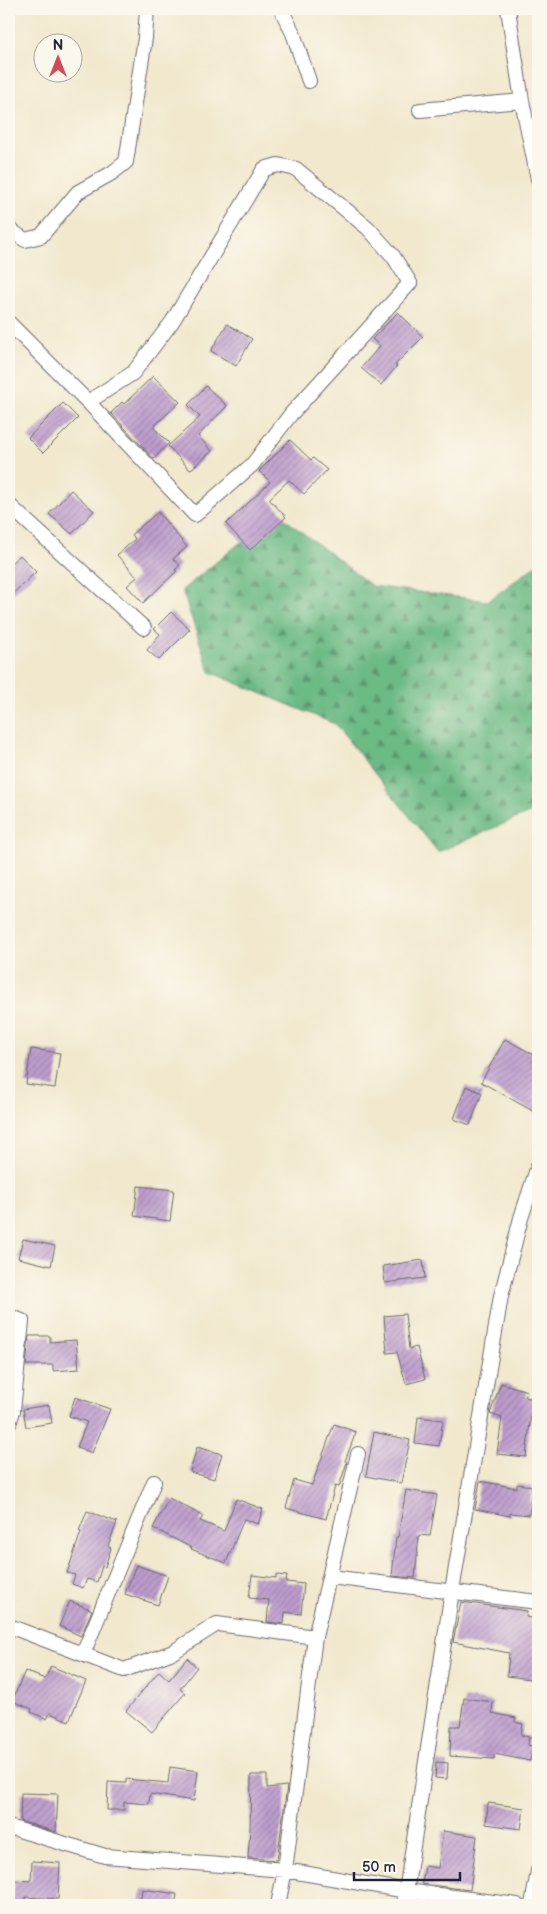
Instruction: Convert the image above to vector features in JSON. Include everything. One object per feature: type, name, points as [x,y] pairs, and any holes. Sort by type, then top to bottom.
[{"type":"street","points":[[9,229],[25,240],[41,236],[78,192],[112,173],[126,162],[145,38],[147,9]]},
{"type":"street","points":[[281,9],[293,33],[309,81]]},
{"type":"street","points":[[508,9],[522,101],[538,179]]},
{"type":"street","points":[[420,110],[522,101]]},
{"type":"street","points":[[9,323],[88,402],[195,515],[252,465],[291,414],[410,283],[393,256],[368,228],[296,169],[278,166],[264,170],[172,322],[132,374],[88,402]]},
{"type":"street","points":[[9,505],[144,628]]},
{"type":"street","points":[[404,1905],[452,1591],[501,1296],[521,1218],[538,1166]]},
{"type":"street","points":[[9,1316],[22,1321],[13,1411],[9,1424]]},
{"type":"street","points":[[278,1905],[285,1870],[316,1637],[358,1454]]},
{"type":"street","points":[[84,1654],[154,1482]]},
{"type":"street","points":[[330,1577],[538,1602]]},
{"type":"street","points":[[9,1626],[124,1670],[173,1652],[217,1624],[316,1637]]},
{"type":"street","points":[[9,1827],[105,1856],[285,1870],[407,1891],[517,1905]]},
{"type":"street","points":[[532,1905],[538,1871]]},
{"type":"green space","points":[[277,513],[372,586],[488,601],[538,564],[538,809],[438,852],[335,724],[210,672],[182,590]]},
{"type":"building","points":[[398,312],[423,337],[395,365],[397,366],[381,385],[361,368],[380,346],[372,339]]},
{"type":"building","points":[[227,324],[252,339],[236,366],[211,351]]},
{"type":"building","points":[[153,376],[180,402],[153,427],[169,443],[154,459],[111,413],[122,402],[124,404]]},
{"type":"building","points":[[206,386],[227,406],[198,436],[212,451],[190,470],[168,446],[200,417],[188,405]]},
{"type":"building","points":[[63,403],[78,418],[43,453],[28,438]]},
{"type":"building","points":[[290,440],[311,460],[313,458],[327,470],[304,494],[289,480],[269,499],[286,517],[250,550],[226,524],[270,482],[259,471]]},
{"type":"building","points":[[71,490],[94,511],[72,534],[49,514]]},
{"type":"building","points":[[158,512],[187,547],[173,559],[180,565],[175,570],[177,571],[143,603],[127,586],[137,577],[117,555],[135,539],[132,534]]},
{"type":"building","points":[[20,555],[36,572],[9,597],[9,565]]},
{"type":"building","points":[[171,612],[190,629],[159,660],[147,650],[160,634],[154,629]]},
{"type":"building","points":[[505,1039],[538,1057],[538,1114],[481,1082]]},
{"type":"building","points":[[31,1049],[60,1053],[55,1088],[26,1084]]},
{"type":"building","points":[[466,1086],[482,1093],[470,1125],[454,1119]]},
{"type":"building","points":[[138,1186],[174,1190],[170,1221],[134,1216]]},
{"type":"building","points":[[23,1239],[55,1246],[51,1266],[18,1258]]},
{"type":"building","points":[[423,1260],[425,1278],[385,1283],[383,1266]]},
{"type":"building","points":[[405,1314],[409,1349],[417,1347],[425,1379],[406,1384],[397,1352],[387,1353],[384,1316]]},
{"type":"building","points":[[29,1336],[50,1336],[50,1342],[76,1340],[79,1369],[53,1371],[53,1365],[26,1365]]},
{"type":"building","points":[[501,1383],[527,1391],[525,1397],[538,1400],[538,1415],[531,1414],[526,1457],[497,1454],[502,1418],[490,1414]]},
{"type":"building","points":[[75,1397],[110,1409],[92,1453],[77,1447],[87,1422],[69,1416]]},
{"type":"building","points":[[49,1405],[52,1423],[26,1427],[23,1409]]},
{"type":"building","points":[[418,1417],[443,1420],[439,1446],[415,1443]]},
{"type":"building","points":[[334,1424],[356,1432],[345,1461],[347,1462],[339,1487],[335,1486],[326,1519],[286,1508],[294,1480],[312,1485]]},
{"type":"building","points":[[374,1432],[410,1440],[401,1483],[366,1476]]},
{"type":"building","points":[[197,1447],[222,1454],[214,1479],[190,1472]]},
{"type":"building","points":[[480,1481],[517,1488],[517,1484],[532,1486],[529,1515],[510,1513],[510,1516],[475,1509]]},
{"type":"building","points":[[406,1490],[437,1495],[430,1536],[419,1535],[415,1578],[392,1576],[396,1537],[398,1537]]},
{"type":"building","points":[[169,1498],[203,1516],[200,1521],[224,1531],[236,1499],[263,1509],[258,1524],[244,1519],[226,1563],[191,1549],[153,1528]]},
{"type":"building","points":[[87,1511],[117,1522],[108,1546],[111,1548],[105,1567],[102,1566],[97,1582],[87,1579],[83,1588],[72,1584],[75,1575],[67,1573]]},
{"type":"building","points":[[136,1565],[168,1576],[158,1605],[125,1594]]},
{"type":"building","points":[[252,1575],[276,1578],[276,1575],[287,1576],[286,1582],[304,1584],[301,1614],[285,1612],[284,1624],[267,1622],[269,1600],[249,1598]]},
{"type":"building","points":[[70,1601],[92,1610],[81,1636],[59,1626]]},
{"type":"building","points":[[461,1602],[527,1611],[526,1617],[538,1619],[538,1680],[507,1676],[509,1653],[453,1642]]},
{"type":"building","points":[[187,1658],[197,1667],[180,1689],[185,1693],[152,1732],[126,1711],[159,1671],[169,1680]]},
{"type":"building","points":[[51,1666],[86,1681],[69,1721],[50,1713],[47,1719],[31,1712],[32,1709],[12,1701],[25,1671],[45,1679]]},
{"type":"building","points":[[464,1698],[493,1702],[492,1713],[516,1718],[515,1722],[523,1724],[521,1735],[529,1737],[528,1745],[533,1746],[530,1761],[494,1754],[494,1759],[450,1756],[451,1726],[460,1726]]},
{"type":"building","points":[[436,1762],[448,1763],[447,1779],[435,1778]]},
{"type":"building","points":[[170,1767],[198,1771],[194,1801],[150,1794],[149,1804],[124,1802],[124,1810],[107,1810],[108,1782],[126,1783],[126,1779],[168,1783]]},
{"type":"building","points":[[251,1775],[267,1775],[267,1788],[287,1786],[277,1860],[248,1858]]},
{"type":"building","points":[[21,1793],[58,1794],[56,1832],[20,1821]]},
{"type":"building","points":[[488,1803],[524,1808],[521,1829],[486,1824]]},
{"type":"building","points":[[443,1831],[477,1836],[470,1890],[422,1884],[425,1866],[438,1868]]},
{"type":"building","points":[[32,1861],[60,1863],[58,1899],[25,1897],[25,1905],[13,1905],[14,1880],[31,1881]]},
{"type":"building","points":[[142,1889],[177,1894],[175,1905],[140,1905]]}]
